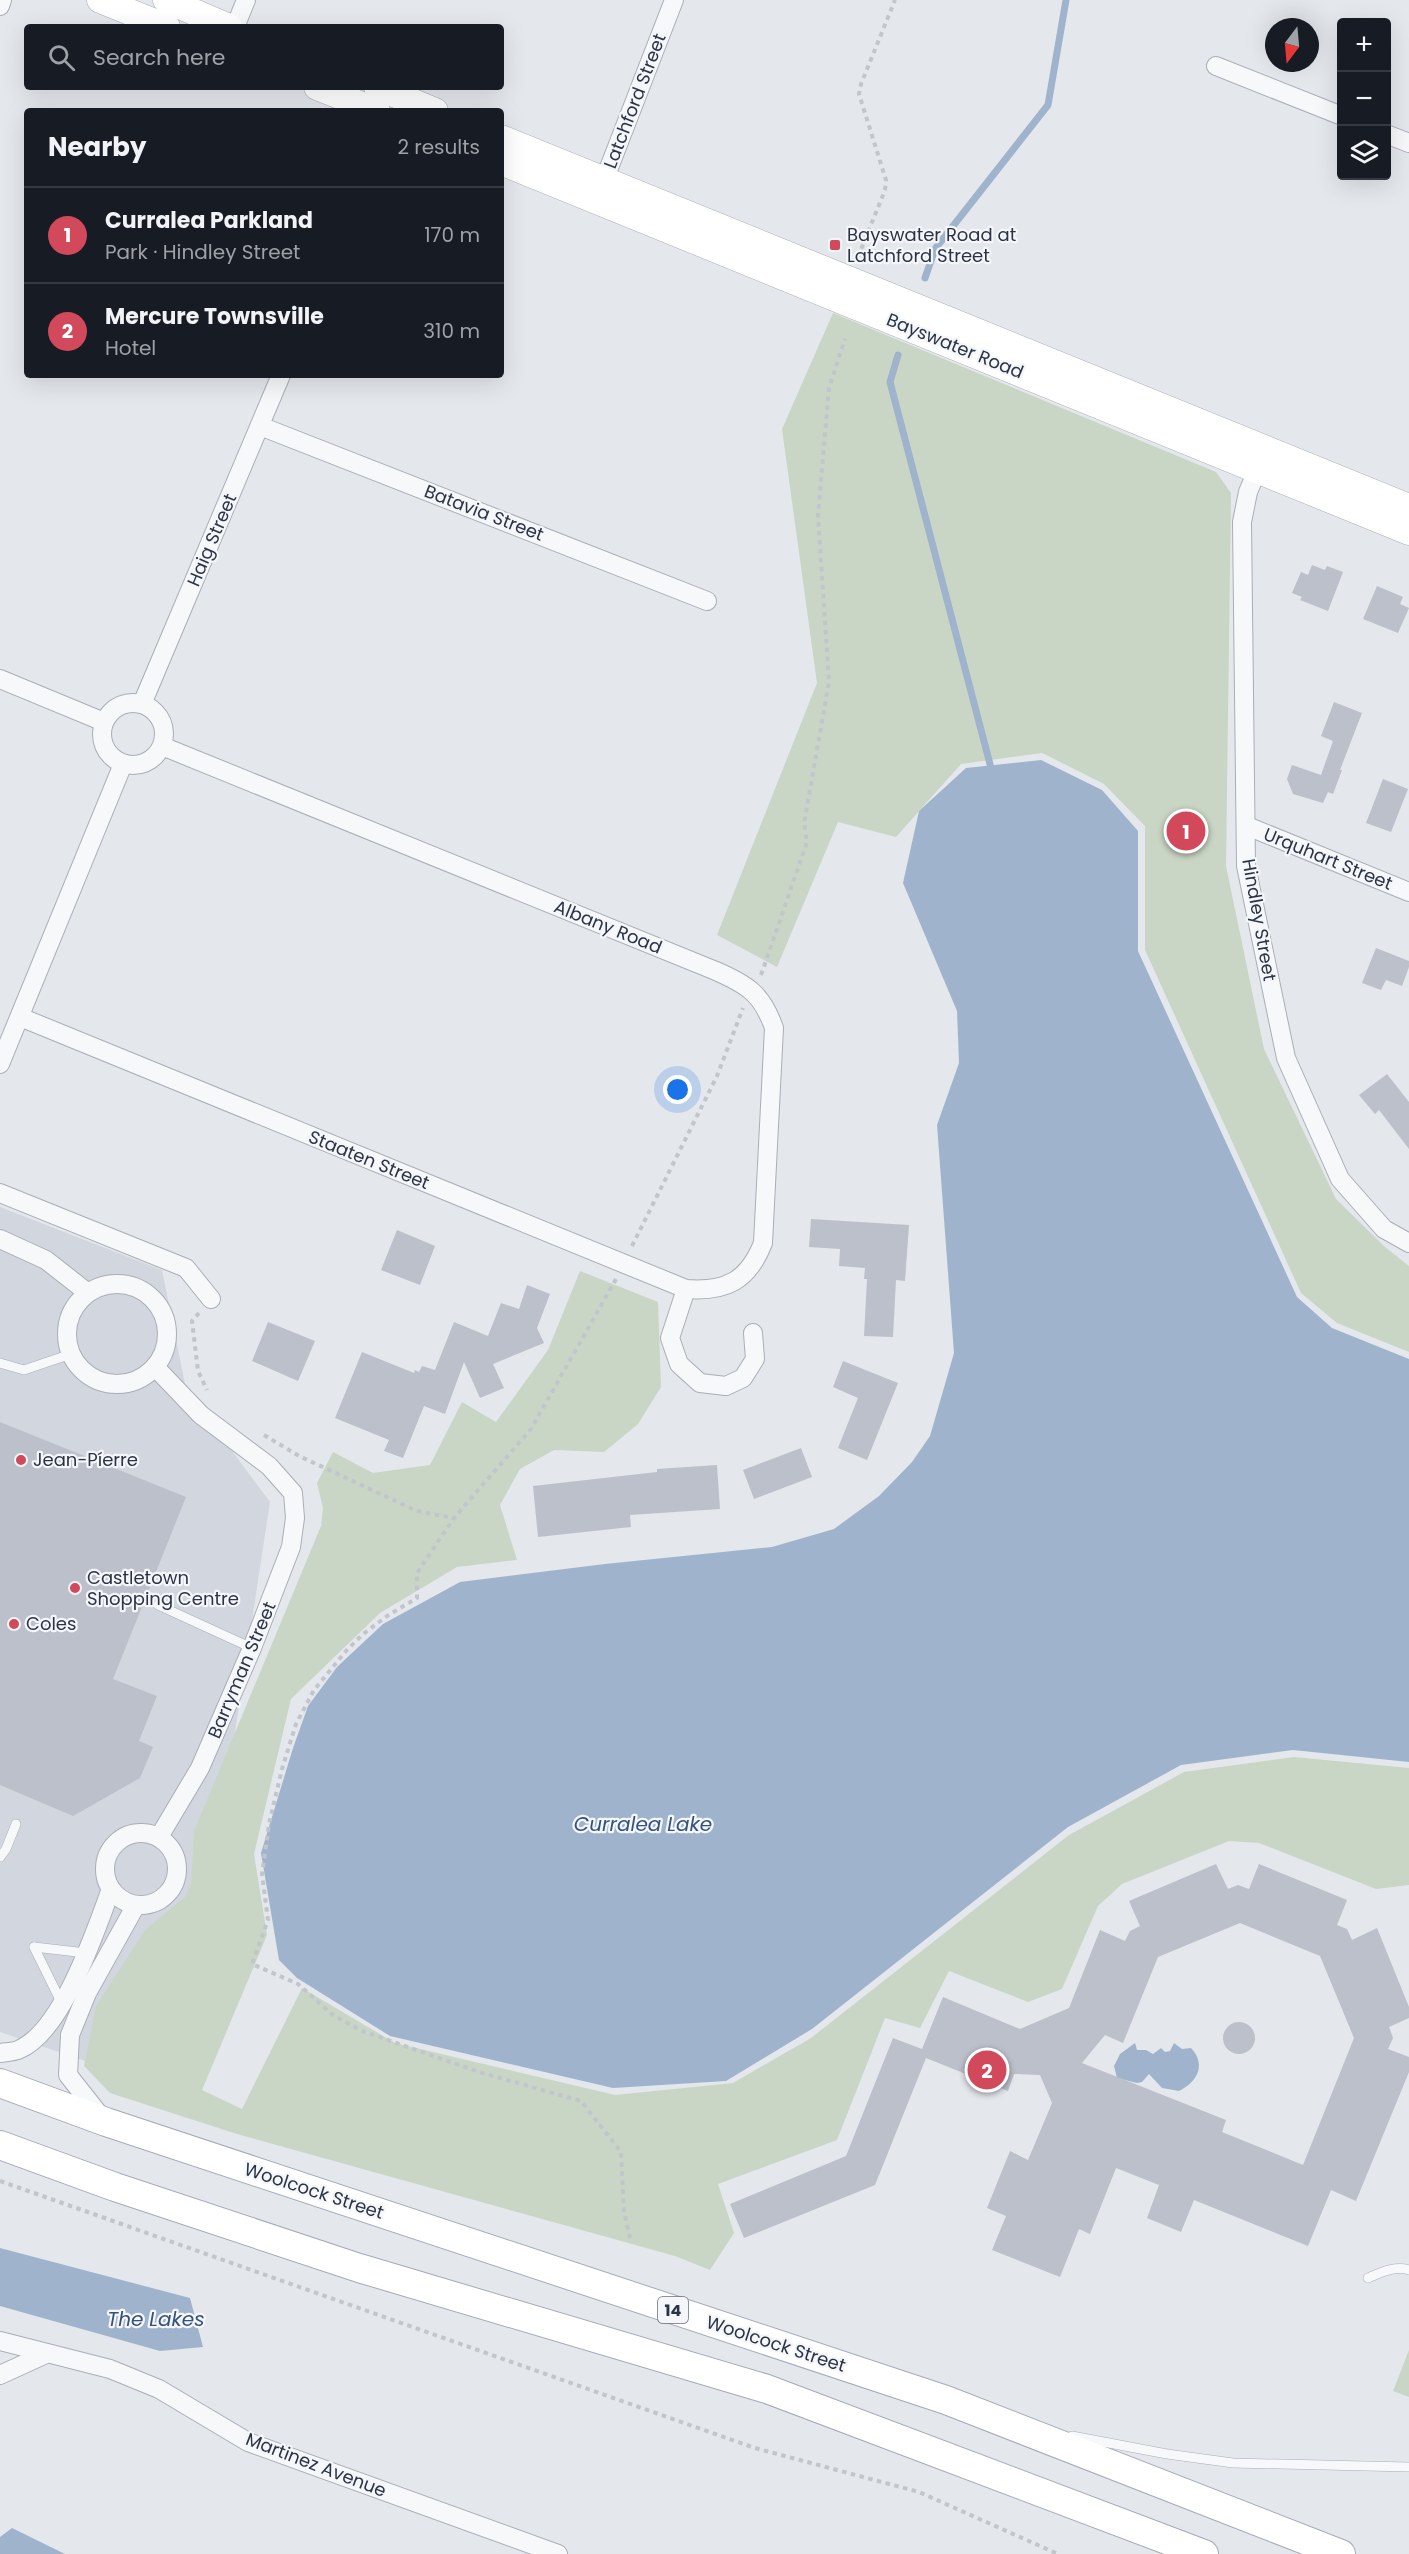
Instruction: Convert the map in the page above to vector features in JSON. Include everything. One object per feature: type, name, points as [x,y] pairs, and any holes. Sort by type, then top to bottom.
[{"type":"main road","points":[[100,0],[160,24]]},
{"type":"main road","points":[[166,0],[222,24]]},
{"type":"main road","points":[[332,90],[420,108]]},
{"type":"main road","name":"Bayswater Road","points":[[504,140],[600,191]]},
{"type":"main road","name":"Bayswater Road","points":[[504,163],[600,191],[1262,459],[1409,507]]},
{"type":"main road","name":"Bayswater Road","points":[[1262,459],[1409,532]]},
{"type":"main road","name":"Woolcock Street","points":[[0,2083],[105,2122],[946,2400],[1341,2554]]},
{"type":"main road","points":[[0,2145],[115,2187],[359,2268],[767,2389],[1204,2554]]},
{"type":"street","points":[[0,6],[3,0]]},
{"type":"street","points":[[236,24],[246,0]]},
{"type":"street","name":"Latchford Street","points":[[600,191],[674,0]]},
{"type":"street","points":[[1216,66],[1337,114]]},
{"type":"street","points":[[1391,136],[1409,143]]},
{"type":"street","name":"Haig Street","points":[[142,704],[280,378]]},
{"type":"street","name":"Batavia Street","points":[[260,426],[707,601]]},
{"type":"street","name":"Hindley Street","points":[[1262,459],[1248,492],[1242,522],[1246,866],[1286,1058],[1340,1179],[1384,1229],[1409,1243]]},
{"type":"street","points":[[0,679],[104,722]]},
{"type":"street","points":[[129,703],[142,704],[152,709],[162,721],[165,732],[162,746],[157,755],[145,763],[123,764],[109,755],[103,744],[101,733],[104,722],[118,706],[129,703]]},
{"type":"street","name":"Albany Road","points":[[162,746],[716,971],[741,982],[753,991],[768,1010],[774,1028],[763,1243],[756,1262],[740,1277],[721,1288]]},
{"type":"street","points":[[0,1064],[123,764]]},
{"type":"street","name":"Urquhart Street","points":[[1247,826],[1409,892]]},
{"type":"street","name":"Staaten Street","points":[[20,1017],[686,1289],[721,1288]]},
{"type":"street","points":[[0,1193],[186,1268],[211,1299]]},
{"type":"street","points":[[0,1239],[46,1260],[88,1293]]},
{"type":"street","points":[[117,1284],[134,1287],[153,1298],[163,1313],[168,1334],[165,1351],[156,1368],[149,1374],[129,1383],[111,1384],[90,1377],[77,1365],[71,1354],[67,1337],[70,1317],[88,1293],[104,1286],[117,1284]]},
{"type":"street","points":[[686,1289],[670,1338],[679,1364],[700,1383],[726,1386],[743,1378],[754,1359],[753,1333]]},
{"type":"street","name":"Barryman Street","points":[[156,1368],[201,1415],[269,1466],[293,1493],[295,1518],[291,1547],[252,1648],[200,1768],[159,1837]]},
{"type":"street","points":[[137,1833],[159,1837],[169,1845],[178,1868],[176,1880],[161,1900],[136,1905],[118,1897],[111,1889],[107,1880],[106,1861],[117,1842],[137,1833]]},
{"type":"street","points":[[0,2053],[18,2051],[44,2031],[62,2004],[86,1953],[111,1889]]},
{"type":"street","points":[[105,2122],[68,2075],[70,2035],[87,1993],[136,1905]]},
{"type":"street","name":"Martinez Avenue","points":[[0,2341],[110,2369],[159,2389],[248,2442],[558,2554]]},
{"type":"street","points":[[0,2375],[46,2354]]},
{"type":"lane","points":[[0,1363],[24,1370],[71,1354]]},
{"type":"lane","points":[[158,1605],[252,1648]]},
{"type":"lane","points":[[0,1857],[6,1849],[16,1824]]},
{"type":"lane","points":[[62,2004],[34,1947],[86,1953]]},
{"type":"lane","points":[[1368,2278],[1389,2270],[1405,2268],[1409,2270]]},
{"type":"lane","points":[[1017,2427],[1167,2454],[1233,2463],[1409,2467]]},
{"type":"path","points":[[858,257],[885,190],[886,180],[859,94],[895,0]]},
{"type":"path","points":[[630,2238],[624,2211],[621,2152],[581,2101],[479,2072],[362,2031],[333,2015],[298,1984],[252,1964],[268,1920],[262,1874],[269,1824],[282,1769],[296,1724],[314,1690],[346,1651],[370,1629],[417,1598],[417,1574],[454,1518],[531,1429],[624,1264],[717,1076],[746,1001],[760,980],[807,842],[804,823],[829,682],[818,516],[829,388],[845,339]]},
{"type":"path","points":[[211,1299],[192,1321],[198,1371],[212,1400]]},
{"type":"path","points":[[263,1434],[298,1456],[417,1511],[454,1518]]},
{"type":"path","points":[[0,2181],[755,2448],[919,2492],[1058,2554]]},
{"type":"shaded area","points":[[0,1207],[162,1270],[186,1389],[270,1502],[209,1903],[135,2078],[0,2032]]},
{"type":"green space","points":[[833,313],[1216,472],[1231,493],[1226,866],[1264,1049],[1336,1199],[1385,1247],[1409,1266],[1409,1352],[1337,1323],[1301,1293],[1145,950],[1145,826],[1104,784],[1042,753],[961,764],[896,837],[838,822],[777,967],[717,935],[817,683],[782,429]]},
{"type":"green space","points":[[580,1271],[658,1302],[661,1387],[638,1424],[604,1452],[554,1450],[520,1469],[500,1505],[517,1560],[457,1567],[380,1613],[291,1699],[254,1854],[267,1935],[202,2090],[242,2109],[302,1988],[395,2043],[615,2095],[733,2083],[811,2038],[1069,1835],[1184,1772],[1294,1757],[1409,1768],[1409,1885],[1376,1889],[1259,1843],[1229,1841],[1122,1884],[1098,1906],[1062,1989],[1028,2002],[949,1971],[920,2028],[885,2018],[837,2140],[718,2184],[734,2233],[710,2270],[675,2256],[237,2134],[110,2093],[84,2066],[96,2006],[145,1930],[185,1897],[191,1885],[194,1831],[321,1526],[323,1508],[317,1483],[333,1452],[373,1473],[430,1465],[462,1402],[496,1422],[548,1350]]},
{"type":"green space","points":[[1409,2350],[1409,2397],[1393,2391]]},
{"type":"water","name":"Curralea Lake","points":[[1041,760],[1102,790],[1138,831],[1138,951],[1297,1297],[1332,1328],[1409,1359],[1409,1762],[1293,1750],[1181,1765],[1068,1827],[812,2029],[726,2081],[613,2088],[390,2036],[297,1978],[279,1960],[261,1853],[308,1706],[337,1667],[383,1624],[460,1582],[772,1547],[834,1529],[879,1496],[912,1462],[930,1436],[954,1353],[937,1125],[959,1063],[957,1011],[903,883],[919,811],[966,768]]},
{"type":"water","points":[[1135,2043],[1137,2050],[1146,2050],[1153,2054],[1161,2048],[1165,2052],[1170,2051],[1174,2043],[1182,2049],[1191,2048],[1196,2054],[1199,2067],[1195,2078],[1179,2091],[1162,2088],[1149,2074],[1142,2082],[1137,2083],[1117,2078],[1114,2066],[1120,2054]]},
{"type":"water","name":"The Lakes","points":[[0,2248],[190,2298],[203,2347],[160,2351],[0,2306]]},
{"type":"water","points":[[12,2528],[65,2554],[0,2554],[0,2537]]},
{"type":"building","points":[[1312,565],[1325,570],[1327,566],[1343,572],[1328,611],[1300,600],[1302,597],[1292,593],[1301,572],[1308,575]]},
{"type":"building","points":[[1377,586],[1403,597],[1400,604],[1409,608],[1398,633],[1363,619]]},
{"type":"building","points":[[1334,702],[1362,713],[1333,794],[1328,792],[1323,803],[1293,794],[1287,779],[1292,765],[1321,775],[1333,741],[1321,736]]},
{"type":"building","points":[[1383,779],[1408,789],[1391,832],[1366,823]]},
{"type":"building","points":[[1376,948],[1409,961],[1402,986],[1386,980],[1381,990],[1362,983]]},
{"type":"building","points":[[1387,1074],[1409,1102],[1409,1149],[1379,1110],[1375,1114],[1359,1095]]},
{"type":"building","points":[[811,1219],[909,1225],[905,1281],[896,1280],[893,1337],[864,1336],[867,1279],[864,1279],[865,1268],[839,1266],[840,1249],[809,1247]]},
{"type":"building","points":[[397,1230],[435,1246],[420,1285],[381,1270]]},
{"type":"building","points":[[527,1285],[550,1294],[537,1328],[544,1343],[493,1364],[504,1388],[480,1398],[464,1362],[445,1414],[424,1406],[403,1458],[384,1451],[389,1440],[335,1418],[362,1352],[414,1373],[415,1370],[419,1372],[422,1366],[435,1370],[454,1322],[488,1336],[501,1303],[519,1309]]},
{"type":"building","points":[[268,1322],[315,1341],[298,1381],[252,1361]]},
{"type":"building","points":[[843,1361],[898,1383],[867,1460],[838,1448],[858,1398],[833,1387]]},
{"type":"building","name":"Castletown Shopping Centre","points":[[0,1422],[186,1497],[113,1679],[157,1696],[139,1741],[153,1747],[140,1778],[73,1816],[0,1785]]},
{"type":"building","points":[[801,1448],[812,1477],[754,1499],[743,1470]]},
{"type":"building","points":[[717,1465],[720,1509],[630,1515],[631,1527],[538,1537],[533,1486],[657,1472],[657,1469]]},
{"type":"building","points":[[1216,1864],[1228,1889],[1238,1885],[1249,1889],[1259,1864],[1347,1900],[1337,1925],[1347,1929],[1352,1940],[1377,1928],[1409,2007],[1409,2018],[1389,2027],[1393,2038],[1388,2049],[1409,2057],[1409,2072],[1356,2201],[1331,2190],[1308,2246],[1194,2200],[1181,2232],[1147,2218],[1159,2185],[1116,2168],[1090,2234],[1079,2229],[1060,2277],[992,2250],[1006,2216],[987,2208],[1010,2151],[1028,2160],[1052,2103],[1040,2075],[1014,2074],[1008,2091],[926,2058],[875,2185],[744,2238],[730,2204],[846,2156],[893,2038],[922,2049],[943,1997],[1020,2029],[1069,2008],[1100,1930],[1125,1941],[1130,1931],[1140,1926],[1129,1901]],"holes":[[[1240,1923],[1320,1956],[1354,2038],[1303,2165],[1222,2132],[1226,2120],[1082,2063],[1105,2035],[1123,2043],[1158,1957]]]},
{"type":"building","points":[[1239,2022],[1250,2027],[1255,2038],[1250,2049],[1239,2054],[1228,2049],[1223,2038],[1228,2027]]},
{"type":"waterway","points":[[925,278],[935,249],[1048,105],[1066,0]]},
{"type":"waterway","points":[[898,355],[890,382],[991,768]]},
{"type":"place","name":"Bayswater Road at Latchford Street","points":[[835,245]]},
{"type":"place","name":"Curralea Parkland","points":[[1186,831]]},
{"type":"place","name":"Jean-Píerre","points":[[21,1460]]},
{"type":"place","name":"Castletown Shopping Centre","points":[[75,1588]]},
{"type":"place","name":"Coles","points":[[14,1624]]},
{"type":"place","name":"Mercure Townsville","points":[[987,2070]]}]
